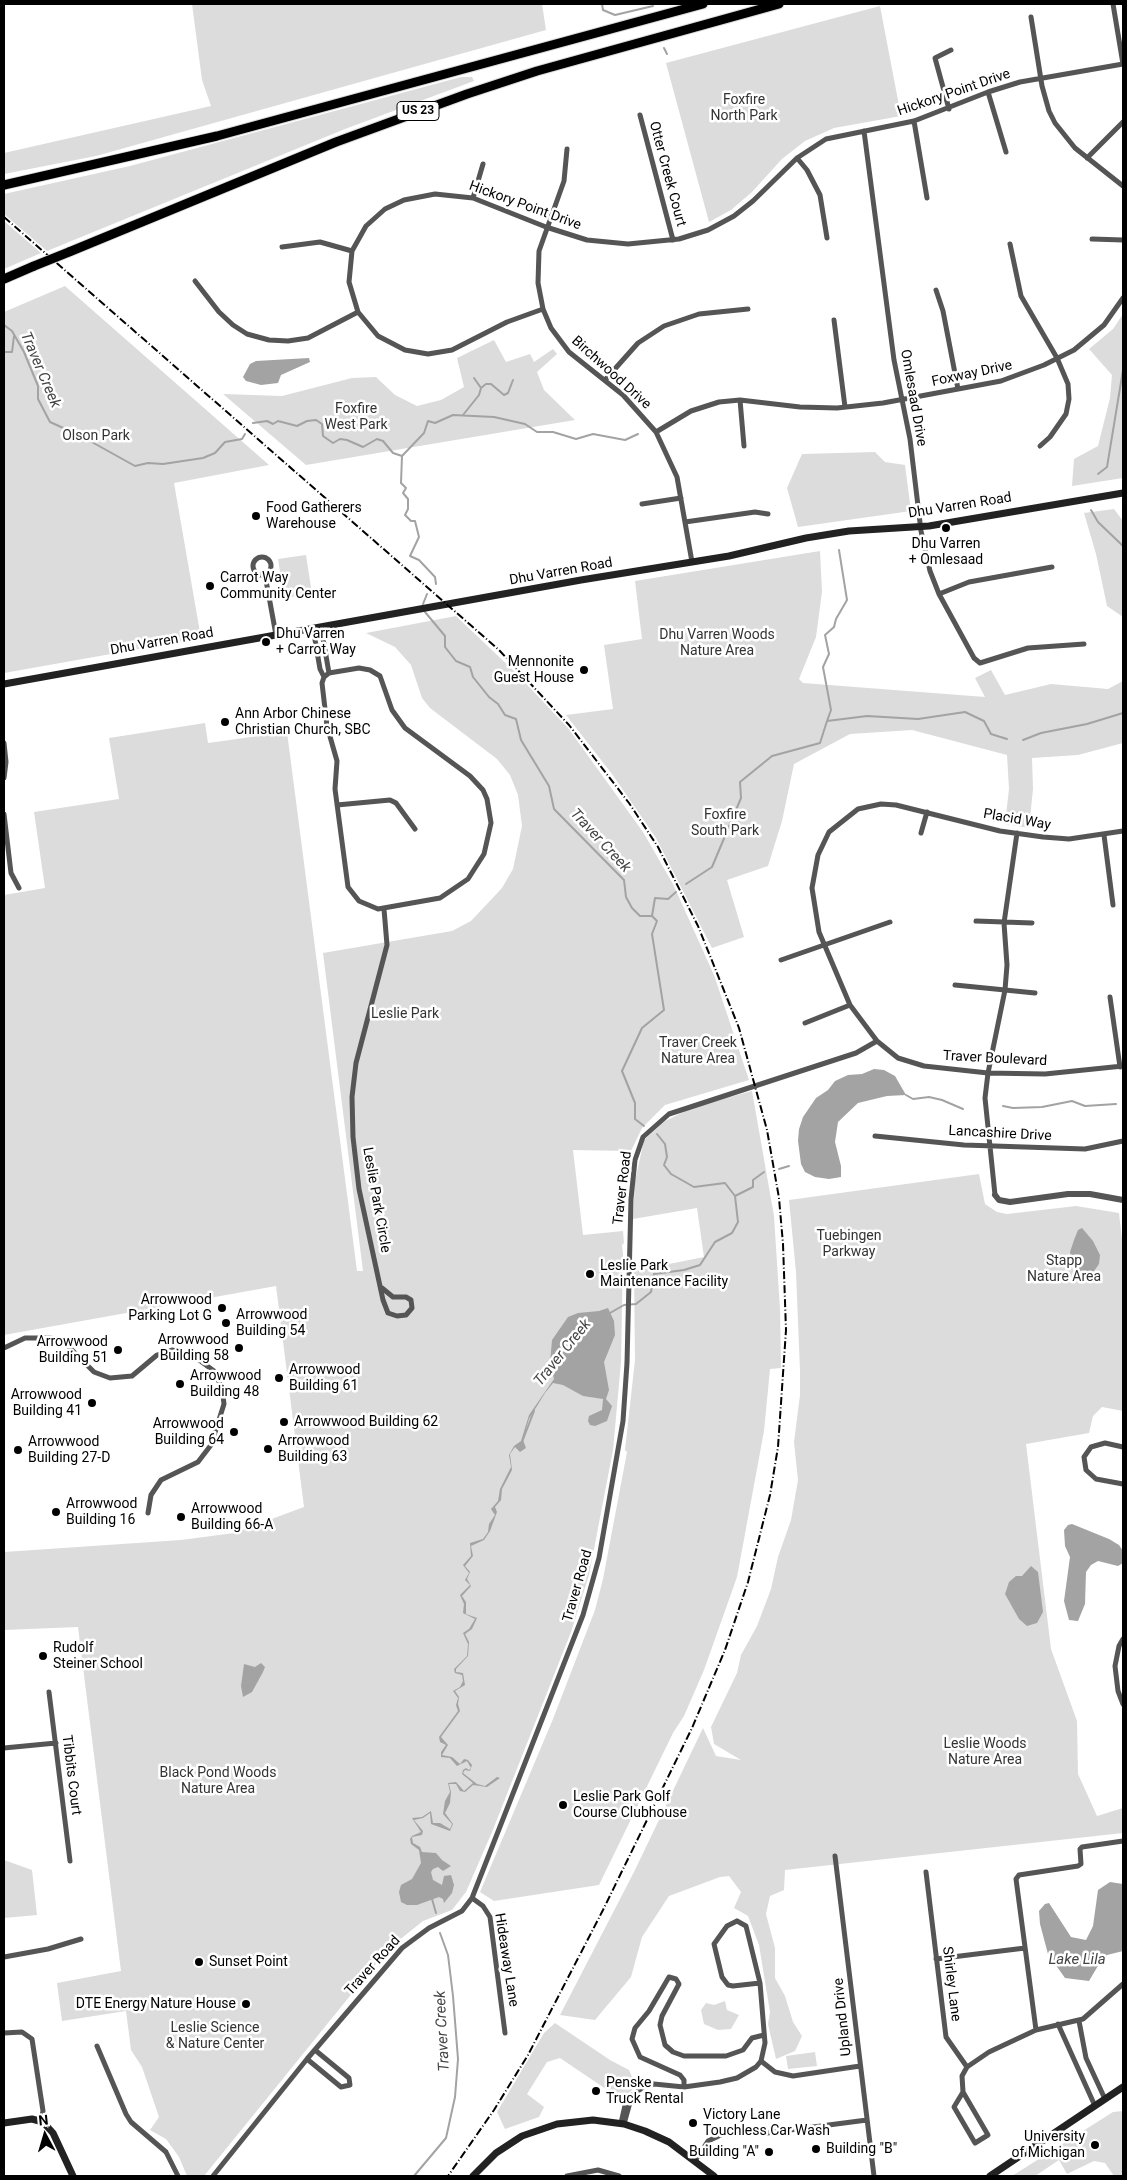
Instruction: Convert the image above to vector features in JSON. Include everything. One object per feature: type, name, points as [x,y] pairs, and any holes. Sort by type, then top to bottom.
[{"type":"highway","name":"US 23","points":[[4,185],[217,136],[703,4]]},
{"type":"highway","name":"US 23","points":[[4,279],[336,142],[458,97],[555,66],[779,4]]},
{"type":"main road","name":"Dhu Varren Road","points":[[4,684],[692,562],[835,533],[921,526],[1123,493]]},
{"type":"main road","points":[[990,2176],[1123,2087]]},
{"type":"main road","points":[[4,2123],[32,2119],[41,2120],[53,2134],[72,2176]]},
{"type":"main road","points":[[473,2176],[506,2145],[540,2128],[574,2121],[622,2123],[669,2142],[714,2176]]},
{"type":"street","points":[[1113,4],[1123,64]]},
{"type":"street","points":[[1031,17],[1046,103],[1055,123],[1070,143],[1123,186]]},
{"type":"street","points":[[949,109],[935,58],[951,50]]},
{"type":"street","name":"Hickory Point Drive","points":[[543,309],[507,322],[457,348],[428,354],[405,350],[386,342],[368,327],[358,312],[349,282],[352,250],[370,221],[396,203],[435,194],[473,198],[546,227],[587,240],[613,244],[673,240],[708,230],[734,216],[797,158],[826,140],[914,121],[949,109],[988,92],[1041,78],[1123,64]]},
{"type":"street","points":[[988,92],[1006,152]]},
{"type":"street","name":"Otter Creek Court","points":[[640,115],[673,240]]},
{"type":"street","points":[[914,121],[927,198]]},
{"type":"street","points":[[1087,158],[1123,122]]},
{"type":"street","name":"Omlesaad Drive","points":[[864,131],[894,360],[930,571],[974,658],[984,663],[1009,652],[1028,648],[1084,644]]},
{"type":"street","name":"Birchwood Drive","points":[[567,149],[564,181],[546,227],[537,264],[538,283],[543,309],[551,328],[568,352],[605,380],[638,409],[656,432],[673,466],[681,498],[692,562]]},
{"type":"street","points":[[797,158],[807,170],[820,195],[827,238]]},
{"type":"street","points":[[473,198],[483,164]]},
{"type":"street","points":[[1092,239],[1123,240]]},
{"type":"street","points":[[282,247],[320,242],[352,250]]},
{"type":"street","points":[[1010,244],[1021,296],[1057,358],[1068,384],[1069,403],[1060,425],[1040,446]]},
{"type":"street","points":[[195,281],[219,312],[233,325],[247,334],[269,340],[288,341],[308,338],[358,312]]},
{"type":"street","points":[[936,290],[943,311],[958,389]]},
{"type":"street","name":"Foxway Drive","points":[[656,432],[703,406],[718,402],[740,400],[806,408],[844,407],[902,399],[1001,381],[1024,374],[1074,350],[1112,316],[1123,298]]},
{"type":"street","points":[[605,380],[638,343],[664,326],[700,314],[748,309]]},
{"type":"street","points":[[834,320],[844,407]]},
{"type":"street","points":[[740,400],[744,446]]},
{"type":"street","points":[[642,504],[681,498]]},
{"type":"street","points":[[685,522],[755,512],[768,514]]},
{"type":"street","points":[[940,594],[969,582],[1052,567]]},
{"type":"street","points":[[265,575],[276,635]]},
{"type":"street","points":[[317,628],[329,673]]},
{"type":"street","points":[[317,628],[318,657],[324,677]]},
{"type":"street","points":[[318,657],[325,656]]},
{"type":"street","points":[[363,668],[377,674],[383,682],[389,705],[404,728],[475,781],[483,790],[489,808],[491,823],[484,854],[468,879],[440,898],[384,909],[365,905],[355,897],[348,887],[335,789],[337,761],[327,726],[322,683],[324,677],[329,673],[363,668]]},
{"type":"street","points":[[4,743],[6,762],[4,778]]},
{"type":"street","points":[[337,804],[390,800],[399,806],[415,829]]},
{"type":"street","name":"Placid Way","points":[[876,1041],[850,1005],[824,946],[815,911],[812,888],[818,856],[829,832],[858,809],[881,804],[896,805],[1017,833],[1069,839],[1123,830]]},
{"type":"street","points":[[921,833],[927,812]]},
{"type":"street","points":[[4,814],[6,845],[11,873],[19,888]]},
{"type":"street","points":[[1017,833],[1004,922],[1007,965],[1004,990],[985,1098],[995,1196],[999,1200],[1010,1202],[1068,1194],[1090,1194],[1123,1200]]},
{"type":"street","points":[[1104,834],[1114,905]]},
{"type":"street","name":"Leslie Park Circle","points":[[382,1288],[392,1297],[406,1297],[411,1300],[412,1308],[406,1315],[397,1316],[388,1313],[383,1300],[382,1288],[359,1189],[353,1137],[352,1096],[361,1040],[387,945],[384,909]]},
{"type":"street","points":[[976,921],[1032,922]]},
{"type":"street","points":[[781,960],[890,922]]},
{"type":"street","points":[[955,984],[1034,993]]},
{"type":"street","name":"Traver Boulevard","points":[[876,1041],[898,1058],[910,1062],[988,1073],[1045,1074],[1122,1066],[1110,997]]},
{"type":"street","points":[[805,1023],[850,1005]]},
{"type":"street","name":"Traver Road","points":[[214,2176],[307,2059],[402,1948],[429,1928],[465,1908],[472,1898],[583,1615],[595,1575],[619,1451],[626,1390],[630,1229],[635,1160],[643,1137],[669,1114],[856,1053],[876,1041]]},
{"type":"street","name":"Lancashire Drive","points":[[875,1136],[989,1146],[1085,1149],[1123,1142]]},
{"type":"street","points":[[4,1348],[25,1338],[51,1338],[68,1346],[94,1372],[110,1378],[122,1378],[136,1374],[157,1355],[172,1350],[191,1354],[214,1371],[221,1383],[224,1404],[211,1444],[198,1462],[161,1480],[151,1495],[148,1513]]},
{"type":"street","points":[[1123,1447],[1105,1443],[1091,1447],[1084,1457],[1086,1470],[1096,1480],[1123,1484]]},
{"type":"street","points":[[1123,1639],[1119,1646],[1115,1666],[1118,1691],[1123,1704]]},
{"type":"street","name":"Tibbits Court","points":[[49,1692],[70,1861]]},
{"type":"street","points":[[4,1748],[56,1744]]},
{"type":"street","points":[[1036,2030],[1016,1877],[1078,1866],[1081,1864],[1080,1850],[1082,1847],[1123,1841]]},
{"type":"street","name":"Upland Drive","points":[[835,1856],[874,2176]]},
{"type":"street","name":"Shirley Lane","points":[[926,1872],[946,2037],[967,2067]]},
{"type":"street","name":"Hideaway Lane","points":[[472,1898],[483,1906],[490,1917],[505,2033]]},
{"type":"street","points":[[622,2123],[626,2100],[644,2087],[654,2084],[684,2087],[736,2078],[748,2073],[761,2061],[764,2035],[760,1983],[746,1926],[742,1922],[731,1922],[714,1944],[722,1977],[728,1985],[733,1986],[760,1983]]},
{"type":"street","points":[[4,1957],[48,1949],[81,1939]]},
{"type":"street","points":[[936,1959],[1024,1948]]},
{"type":"street","points":[[684,2087],[684,2080],[680,2075],[640,2057],[632,2039],[635,2028],[649,2011],[668,1978],[676,1979],[679,1984],[662,2016],[660,2025],[665,2045],[673,2052],[684,2056],[726,2056],[743,2050],[752,2038],[764,2035]]},
{"type":"street","points":[[963,2092],[954,2107],[975,2143],[988,2135],[963,2092],[962,2076],[967,2067],[989,2052],[1036,2030],[1086,2018],[1123,1984]]},
{"type":"street","points":[[1079,2021],[1086,2058],[1105,2099]]},
{"type":"street","points":[[1058,2024],[1095,2106]]},
{"type":"street","points":[[4,2033],[24,2032],[32,2039],[43,2111],[41,2120]]},
{"type":"street","points":[[97,2046],[126,2114],[131,2122],[166,2152],[178,2176]]},
{"type":"street","points":[[307,2059],[341,2087],[350,2085],[349,2078],[315,2050]]},
{"type":"street","points":[[1075,2064],[1086,2058]]},
{"type":"street","points":[[761,2061],[776,2072],[793,2076],[860,2066]]},
{"type":"street","points":[[695,2161],[708,2141],[722,2134],[754,2131],[767,2133],[867,2120]]},
{"type":"street","points":[[567,2176],[598,2170],[619,2176]]},
{"type":"green space","points":[[192,4],[542,4],[546,30],[96,156],[4,174],[4,153],[211,106],[202,80]]},
{"type":"green space","name":"Foxfire North Park","points":[[880,6],[901,116],[834,128],[805,141],[782,159],[752,192],[731,210],[709,222],[666,63]]},
{"type":"green space","points":[[461,77],[472,77],[474,81],[345,129],[47,251],[4,214],[4,194],[130,166]]},
{"type":"green space","points":[[4,221],[41,253],[4,269]]},
{"type":"green space","name":"Olson Park","points":[[65,286],[269,465],[174,483],[201,638],[4,673],[4,312]]},
{"type":"green space","points":[[1123,314],[1123,478],[1072,486],[1074,459],[1098,446],[1110,398],[1112,375],[1089,349],[1113,329]]},
{"type":"green space","name":"Foxfire West Park","points":[[494,340],[506,362],[530,354],[534,362],[553,349],[557,354],[537,372],[544,390],[575,420],[306,465],[223,394],[282,396],[352,378],[376,377],[395,395],[417,406],[441,400],[464,387],[457,358]]},
{"type":"green space","points":[[875,452],[885,462],[905,465],[911,511],[798,527],[787,488],[802,454]]},
{"type":"green space","points":[[1114,509],[1123,521],[1123,617],[1107,606],[1096,554],[1084,513]]},
{"type":"green space","points":[[820,551],[822,592],[816,637],[799,679],[803,683],[985,697],[975,678],[991,670],[1005,695],[1051,684],[1108,689],[1123,681],[1123,743],[1078,755],[1032,758],[1033,789],[1029,828],[1005,824],[1009,789],[1007,755],[912,730],[850,734],[794,764],[782,821],[768,866],[727,880],[744,937],[712,948],[656,838],[612,774],[566,715],[613,709],[604,645],[642,639],[635,581]]},
{"type":"green space","points":[[306,555],[312,594],[284,598],[278,559]]},
{"type":"green space","points":[[456,616],[515,672],[568,728],[643,832],[673,884],[714,975],[749,1080],[665,1105],[642,1128],[631,1151],[573,1150],[583,1235],[623,1231],[624,1243],[622,1245],[621,1362],[613,1450],[589,1575],[571,1632],[492,1832],[466,1892],[452,1910],[423,1921],[388,1949],[204,2176],[187,2176],[179,2157],[166,2139],[150,2130],[159,2117],[142,2067],[131,2050],[126,2011],[62,2021],[57,1983],[121,1971],[78,1627],[4,1630],[4,1552],[181,1540],[234,1533],[304,1507],[276,1286],[4,1335],[4,895],[45,888],[34,812],[119,799],[109,738],[205,723],[208,743],[287,732],[357,1271],[363,1271],[323,953],[452,931],[471,921],[502,888],[513,869],[522,826],[518,795],[510,775],[497,759],[430,708],[422,698],[411,665],[395,647],[366,633]]},
{"type":"green space","points":[[752,1091],[774,1216],[780,1309],[781,1368],[770,1369],[764,1431],[737,1577],[704,1670],[684,1716],[673,1733],[599,1885],[494,1901],[480,1892],[553,1719],[595,1610],[603,1579],[627,1452],[625,1450],[635,1360],[634,1271],[704,1257],[697,1208],[633,1219],[635,1181],[644,1140],[665,1121],[694,1107]]},
{"type":"green space","points":[[979,1174],[985,1204],[997,1212],[1007,1214],[1076,1206],[1119,1213],[1123,1249],[1123,1411],[1102,1407],[1093,1416],[1089,1433],[1026,1444],[1051,1649],[1077,1721],[1078,1774],[1097,1816],[1123,1808],[1123,1833],[785,1870],[784,1890],[770,1896],[766,1914],[775,1948],[775,1978],[785,1996],[793,2022],[802,2036],[795,2051],[776,2059],[768,2024],[770,2012],[759,1945],[748,1916],[734,1908],[741,1892],[729,1876],[720,1877],[669,1896],[642,1937],[631,1977],[595,2020],[560,2015],[634,1872],[703,1728],[716,1756],[741,1760],[714,1744],[711,1727],[737,1673],[741,1655],[757,1626],[771,1589],[778,1557],[791,1520],[798,1480],[794,1442],[800,1395],[800,1371],[796,1272],[789,1200]]},
{"type":"green space","points":[[4,1860],[32,1870],[37,1915],[4,1918]]},
{"type":"green space","points":[[725,2001],[727,2010],[739,2015],[731,2029],[718,2030],[704,2024],[701,2010],[706,2003],[714,2005]]},
{"type":"green space","points":[[555,2023],[610,2060],[629,2070],[636,2086],[622,2100],[560,2058],[547,2062],[527,2094],[544,2107],[539,2117],[505,2129],[497,2112],[544,2033]]},
{"type":"green space","points":[[815,2052],[817,2066],[788,2069],[786,2056]]},
{"type":"green space","name":"University of Michigan","points":[[1123,2111],[1123,2176],[1114,2176],[1105,2163],[1094,2161],[1067,2174],[1059,2160],[1035,2176],[1012,2176],[1113,2112]]},
{"type":"water","points":[[309,358],[310,362],[281,375],[278,383],[261,385],[246,381],[243,377],[250,364],[256,361]]},
{"type":"water","points":[[874,1069],[884,1070],[895,1076],[906,1095],[887,1096],[858,1103],[838,1122],[835,1142],[841,1166],[841,1177],[829,1179],[815,1177],[805,1172],[801,1164],[798,1141],[803,1117],[816,1098],[828,1090],[835,1081],[848,1075],[862,1074]]},
{"type":"water","points":[[1082,1228],[1093,1241],[1100,1255],[1099,1264],[1089,1274],[1076,1270],[1070,1252],[1078,1230]]},
{"type":"water","points":[[608,1308],[614,1321],[615,1335],[604,1362],[609,1390],[606,1399],[612,1406],[607,1421],[595,1426],[590,1425],[588,1421],[589,1416],[602,1410],[603,1399],[583,1396],[563,1385],[553,1383],[529,1419],[523,1440],[526,1448],[520,1452],[515,1447],[510,1454],[512,1470],[502,1489],[501,1500],[495,1507],[497,1512],[490,1531],[484,1540],[471,1546],[473,1556],[465,1566],[470,1572],[467,1579],[471,1586],[462,1596],[466,1602],[466,1614],[477,1618],[472,1629],[465,1634],[469,1642],[468,1656],[456,1669],[456,1672],[463,1673],[465,1685],[455,1691],[459,1697],[460,1711],[441,1737],[448,1745],[442,1755],[452,1757],[460,1764],[464,1759],[468,1760],[472,1765],[471,1768],[467,1761],[457,1766],[450,1758],[441,1757],[441,1752],[446,1745],[440,1742],[439,1737],[458,1711],[456,1705],[458,1698],[453,1691],[460,1687],[463,1681],[462,1675],[455,1673],[454,1669],[467,1656],[468,1644],[463,1633],[469,1629],[475,1619],[463,1613],[464,1604],[460,1595],[470,1585],[465,1580],[469,1573],[463,1565],[471,1556],[470,1543],[483,1539],[488,1532],[489,1524],[495,1515],[491,1509],[498,1501],[500,1489],[511,1467],[509,1455],[514,1446],[521,1441],[529,1415],[554,1379],[550,1363],[552,1340],[568,1317],[578,1313]]},
{"type":"water","points":[[1072,1524],[1109,1539],[1119,1545],[1123,1551],[1123,1563],[1118,1566],[1098,1561],[1091,1565],[1086,1572],[1085,1604],[1078,1621],[1069,1620],[1064,1601],[1070,1557],[1065,1546],[1064,1530],[1068,1525]]},
{"type":"water","points":[[1031,1566],[1038,1572],[1043,1612],[1037,1623],[1027,1626],[1019,1619],[1005,1594],[1009,1582],[1016,1576],[1022,1576]]},
{"type":"water","points":[[261,1663],[265,1667],[263,1672],[252,1692],[243,1697],[241,1686],[244,1664],[255,1667]]},
{"type":"water","points":[[471,1768],[470,1771],[465,1770],[463,1773],[477,1784],[485,1786],[497,1777],[500,1778],[487,1787],[473,1785],[465,1792],[460,1791],[456,1784],[449,1784],[451,1792],[450,1803],[445,1813],[453,1824],[450,1831],[431,1824],[430,1813],[423,1818],[414,1820],[423,1831],[422,1835],[412,1837],[413,1843],[420,1847],[422,1852],[436,1853],[451,1866],[443,1871],[438,1867],[431,1872],[433,1880],[442,1885],[444,1876],[451,1875],[454,1885],[452,1893],[444,1903],[443,1899],[439,1897],[417,1905],[407,1905],[401,1902],[399,1892],[401,1885],[412,1879],[421,1863],[419,1850],[411,1844],[410,1839],[412,1836],[421,1832],[412,1818],[422,1817],[431,1811],[433,1823],[440,1823],[450,1829],[452,1824],[443,1814],[445,1801],[450,1792],[448,1783],[456,1782],[464,1791],[473,1783],[462,1774],[463,1770]]},
{"type":"water","name":"Lake Lila","points":[[1110,1882],[1123,1884],[1123,1951],[1107,1955],[1102,1959],[1089,1981],[1065,1978],[1048,1954],[1040,1924],[1039,1911],[1045,1904],[1049,1903],[1071,1937],[1086,1940],[1093,1926],[1098,1890]]},
{"type":"waterway","points":[[602,4],[603,10],[615,15],[653,6]]},
{"type":"waterway","points":[[664,48],[667,54]]},
{"type":"waterway","name":"Traver Creek","points":[[4,325],[12,331],[24,352],[38,386],[38,399],[50,422],[81,436],[135,466],[203,458],[215,453],[225,442],[242,439],[245,434]]},
{"type":"waterway","points":[[4,352],[12,352],[14,336]]},
{"type":"waterway","points":[[1098,474],[1107,467],[1123,370]]},
{"type":"waterway","points":[[463,415],[479,395],[481,388],[474,378]]},
{"type":"waterway","points":[[481,388],[486,384],[491,384],[504,395],[508,393],[513,380]]},
{"type":"waterway","points":[[402,456],[424,433],[428,421],[435,423],[453,415],[494,417],[525,424],[537,432],[553,432],[576,439],[593,434],[625,440],[638,434]]},
{"type":"waterway","name":"Traver Creek","points":[[253,423],[267,421],[273,424],[278,421],[297,426],[307,421],[316,420],[322,424],[323,436],[333,443],[340,439],[363,447],[377,439],[383,441],[393,453],[402,456],[401,483],[406,488],[403,493],[408,499],[408,509],[405,515],[411,521],[415,521],[419,537],[410,556],[419,560],[435,577],[436,584]]},
{"type":"waterway","points":[[1091,510],[1098,522],[1123,546]]},
{"type":"waterway","points":[[827,721],[831,710],[823,667],[829,654],[825,635],[834,627],[836,619],[847,600],[839,550]]},
{"type":"waterway","name":"Traver Creek","points":[[423,604],[427,594]]},
{"type":"waterway","name":"Traver Creek","points":[[425,612],[445,636],[445,647],[456,661],[470,667],[473,677],[489,697],[498,704],[505,715],[516,719],[521,740],[549,786],[554,809],[624,880],[626,897],[632,908],[640,916],[652,916],[657,921],[652,934],[664,1010],[642,1028],[622,1071],[635,1103],[635,1119],[644,1126]]},
{"type":"waterway","points":[[686,884],[712,867],[741,798],[740,782],[772,756],[820,743],[827,721],[867,716],[918,719],[965,712],[984,721],[991,734],[1007,739]]},
{"type":"waterway","points":[[1023,740],[1041,733],[1087,724],[1123,713]]},
{"type":"waterway","points":[[652,916],[655,898],[668,899],[676,892]]},
{"type":"waterway","points":[[906,1095],[913,1099],[929,1097],[942,1100],[963,1109]]},
{"type":"waterway","points":[[1003,1106],[1013,1108],[1042,1107],[1072,1101],[1085,1106],[1116,1104]]},
{"type":"waterway","name":"Traver Creek","points":[[610,1313],[624,1305],[636,1304],[651,1292],[654,1274],[684,1270],[700,1265],[715,1242],[732,1233],[738,1222],[735,1196],[725,1183],[694,1187],[671,1174],[664,1165],[667,1157],[665,1144],[657,1134]]},
{"type":"waterway","points":[[779,1169],[789,1166]]},
{"type":"waterway","points":[[735,1196],[753,1187],[753,1180],[764,1172]]},
{"type":"waterway","name":"Traver Creek","points":[[522,1442],[534,1411]]},
{"type":"waterway","name":"Traver Creek","points":[[432,1899],[436,1913]]},
{"type":"waterway","name":"Traver Creek","points":[[414,2176],[446,2138],[455,2097],[458,2059],[453,1996],[448,1955],[440,1933]]},
{"type":"railway","points":[[4,217],[499,650],[569,725],[629,803],[658,847],[698,926],[739,1028],[767,1130],[779,1198],[783,1244],[786,1330],[778,1447],[770,1495],[748,1582],[725,1650],[692,1728],[603,1910],[528,2055],[494,2110],[448,2176]]},
{"type":"place","name":"Food Gatherers Warehouse","points":[[256,516]]},
{"type":"place","name":"Dhu Varren + Omlesaad","points":[[946,528]]},
{"type":"place","name":"Carrot Way Community Center","points":[[210,586]]},
{"type":"place","name":"Dhu Varren + Carrot Way","points":[[266,642]]},
{"type":"place","name":"Mennonite Guest House","points":[[584,670]]},
{"type":"place","name":"Ann Arbor Chinese Christian Church, SBC","points":[[225,722]]},
{"type":"place","name":"Leslie Park Maintenance Facility","points":[[590,1274]]},
{"type":"place","name":"Arrowwood Parking Lot G","points":[[222,1308]]},
{"type":"place","name":"Arrowwood Building 54","points":[[226,1323]]},
{"type":"place","name":"Arrowwood Building 58","points":[[239,1348]]},
{"type":"place","name":"Arrowwood Building 51","points":[[118,1350]]},
{"type":"place","name":"Arrowwood Building 61","points":[[279,1378]]},
{"type":"place","name":"Arrowwood Building 48","points":[[180,1384]]},
{"type":"place","name":"Arrowwood Building 41","points":[[92,1403]]},
{"type":"place","name":"Arrowwood Building 62","points":[[284,1422]]},
{"type":"place","name":"Arrowwood Building 64","points":[[234,1432]]},
{"type":"place","name":"Arrowwood Building 63","points":[[268,1449]]},
{"type":"place","name":"Arrowwood Building 27-D","points":[[18,1450]]},
{"type":"place","name":"Arrowwood Building 16","points":[[56,1512]]},
{"type":"place","name":"Arrowwood Building 66-A","points":[[181,1517]]},
{"type":"place","name":"Rudolf Steiner School","points":[[43,1656]]},
{"type":"place","name":"Leslie Park Golf Course Clubhouse","points":[[563,1805]]},
{"type":"place","name":"Sunset Point","points":[[199,1962]]},
{"type":"place","name":"DTE Energy Nature House","points":[[246,2004]]},
{"type":"place","name":"Penske Truck Rental","points":[[596,2091]]},
{"type":"place","name":"Victory Lane Touchless Car Wash","points":[[693,2123]]},
{"type":"place","name":"University of Michigan","points":[[1095,2145]]},
{"type":"place","name":"Building \"B\"","points":[[816,2149]]},
{"type":"place","name":"Building \"A\"","points":[[769,2152]]},
{"type":"park label","name":"Dhu Varren Woods Nature Area","points":[[717,644]]},
{"type":"park label","name":"Foxfire South Park","points":[[725,824]]},
{"type":"park label","name":"Leslie Park","points":[[405,1014]]},
{"type":"park label","name":"Traver Creek Nature Area","points":[[698,1052]]},
{"type":"park label","name":"Tuebingen Parkway","points":[[849,1244]]},
{"type":"park label","name":"Stapp Nature Area","points":[[1064,1269]]},
{"type":"park label","name":"Leslie Woods Nature Area","points":[[985,1752]]},
{"type":"park label","name":"Black Pond Woods Nature Area","points":[[218,1782]]},
{"type":"park label","name":"Leslie Science & Nature Center","points":[[215,2036]]}]
